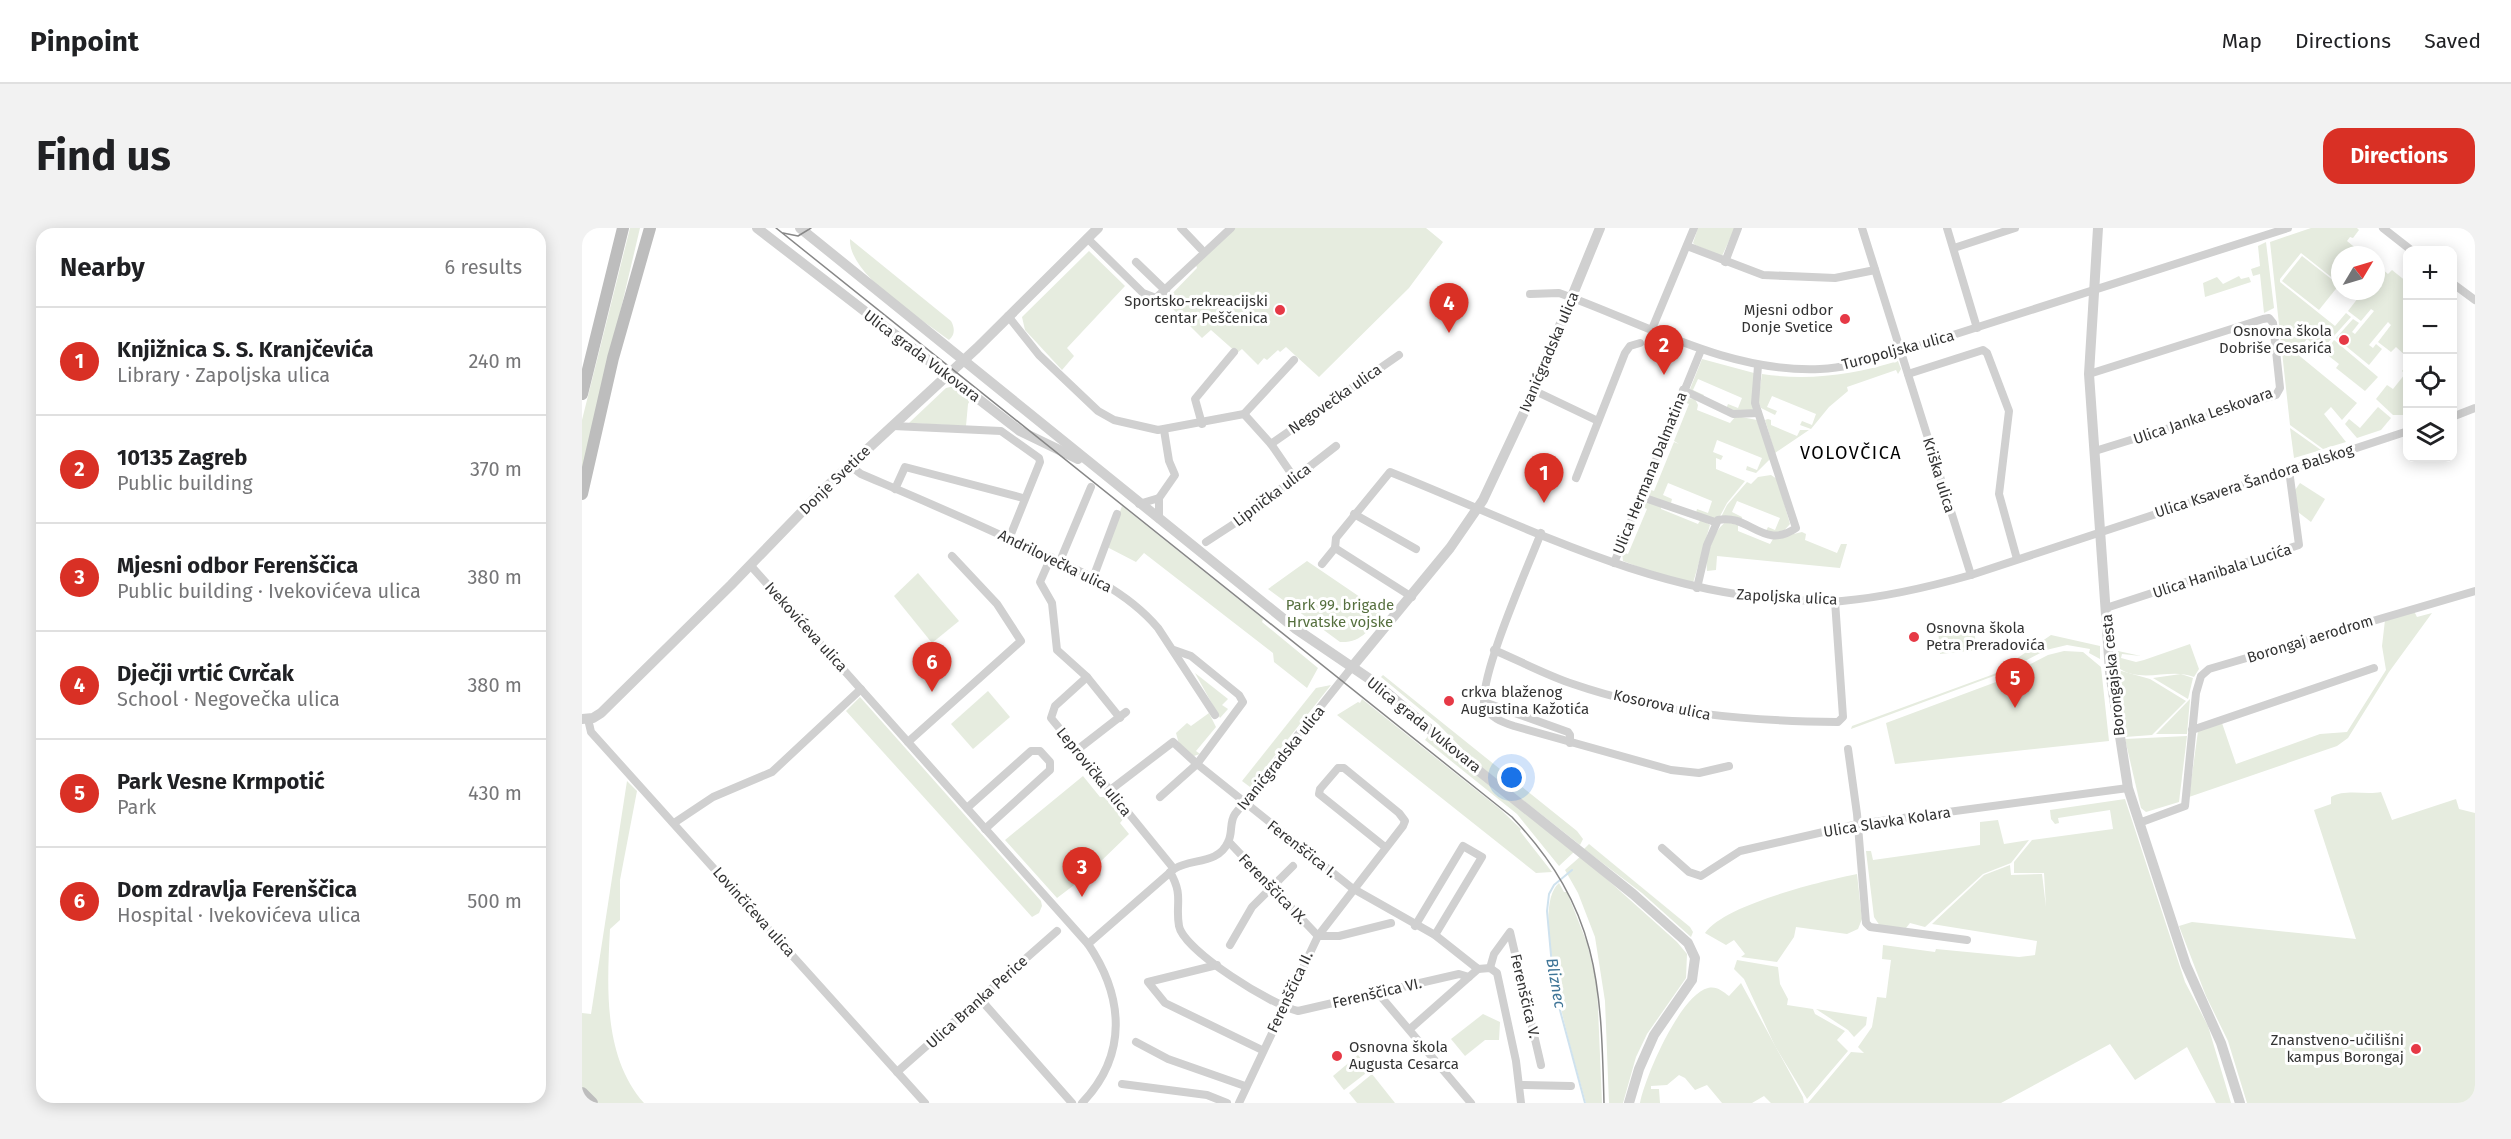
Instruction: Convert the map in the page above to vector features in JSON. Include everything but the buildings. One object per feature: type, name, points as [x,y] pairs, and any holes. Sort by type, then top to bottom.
[{"type":"main road","points":[[582,394],[623,228]]},
{"type":"main road","points":[[582,494],[615,351],[650,228]]},
{"type":"main road","points":[[582,1093],[592,1103]]},
{"type":"street","name":"Ulica grada Vukovara","points":[[757,228],[1020,431],[1096,470]]},
{"type":"street","name":"Ulica grada Vukovara","points":[[800,228],[1096,470],[1296,629],[1352,667],[1434,730],[1470,763],[1634,894],[1688,943],[1695,958],[1692,980],[1654,1035],[1638,1069],[1629,1103]]},
{"type":"street","name":"Donje Svetice","points":[[585,719],[601,713],[849,465],[963,360],[1098,228]]},
{"type":"street","points":[[1181,228],[1201,249]]},
{"type":"street","points":[[1087,238],[1143,293],[1156,298],[1231,228]]},
{"type":"street","name":"Ivanićgradska ulica","points":[[1228,842],[1232,819],[1243,802],[1412,597],[1478,507],[1504,459],[1600,228]]},
{"type":"street","points":[[1652,329],[1694,228]]},
{"type":"street","points":[[1725,262],[1738,228]]},
{"type":"street","name":"Kriška ulica","points":[[1862,228],[1971,574]]},
{"type":"street","points":[[1947,228],[1977,328]]},
{"type":"street","points":[[1954,249],[2015,228]]},
{"type":"street","name":"Borongajska cesta","points":[[2098,228],[2089,374],[2111,681],[2128,788],[2186,965],[2217,1033],[2240,1103]]},
{"type":"street","name":"Turopoljska ulica","points":[[1530,294],[1554,292],[1701,350],[1758,366],[1821,369],[1857,364],[1901,351],[2288,228]]},
{"type":"street","points":[[2383,228],[2406,246]]},
{"type":"street","points":[[1687,246],[1763,275],[1836,278],[1875,270]]},
{"type":"street","points":[[1136,262],[1166,291]]},
{"type":"street","points":[[2457,287],[2475,300]]},
{"type":"street","points":[[1008,316],[1061,377],[1098,411],[1131,425],[1164,430],[1244,414],[1294,360]]},
{"type":"street","name":"Ulica Janka Leskovara","points":[[2089,374],[2267,318],[2273,323],[2280,388],[2276,394],[2095,451]]},
{"type":"street","points":[[1576,478],[1625,353],[1630,346],[1640,344]]},
{"type":"street","name":"Ulica Hermana Dalmatina","points":[[1614,563],[1701,350]]},
{"type":"street","points":[[1908,374],[1983,350],[1987,353],[2009,411],[1999,494],[2017,559]]},
{"type":"street","points":[[1202,424],[1195,399],[1234,352]]},
{"type":"street","name":"Negovečka ulica","points":[[1271,444],[1399,355]]},
{"type":"street","points":[[1642,497],[1715,522],[1723,519],[1732,520],[1772,537],[1786,535],[1796,528],[1758,413],[1754,393],[1758,366]]},
{"type":"street","points":[[1533,390],[1598,422]]},
{"type":"street","points":[[1683,390],[1733,414],[1758,413]]},
{"type":"street","points":[[2457,415],[2475,408]]},
{"type":"street","points":[[1244,414],[1271,444],[1296,479]]},
{"type":"street","points":[[893,426],[1001,431],[1040,460],[1009,538]]},
{"type":"street","points":[[1159,519],[1159,498],[1175,475],[1169,461],[1164,430]]},
{"type":"street","name":"Ulica Ksavera Šandora Đalskog","points":[[2101,531],[2403,434]]},
{"type":"street","name":"Lipnička ulica","points":[[1206,542],[1296,479],[1336,446]]},
{"type":"street","name":"Andrilovečka ulica","points":[[849,465],[861,474],[1009,538],[1093,578],[1148,617],[1174,650],[1215,715]]},
{"type":"street","points":[[895,489],[905,467],[1023,498]]},
{"type":"street","name":"Ulica Hanibala Lucića","points":[[2106,608],[2299,545],[2289,470]]},
{"type":"street","points":[[1322,564],[1335,548],[1336,538],[1390,472],[1478,507]]},
{"type":"street","points":[[1077,750],[1123,715],[1087,677],[1057,650],[1052,603],[1040,582],[1055,559],[1091,487]]},
{"type":"street","points":[[1139,504],[1159,498]]},
{"type":"street","name":"Zapoljska ulica","points":[[1478,507],[1614,563],[1697,588],[1747,597],[1835,601],[1922,589],[2101,531]]},
{"type":"street","points":[[1093,578],[1117,514]]},
{"type":"street","points":[[1354,514],[1416,549]]},
{"type":"street","points":[[1697,588],[1715,522]]},
{"type":"street","points":[[1541,533],[1494,650],[1483,694],[1488,712],[1496,719],[1570,743],[1671,770],[1699,773],[1729,765]]},
{"type":"street","points":[[1335,548],[1412,597]]},
{"type":"street","points":[[908,742],[1019,644],[1021,639],[997,604],[952,556]]},
{"type":"street","name":"Ivekovićeva ulica","points":[[750,566],[967,808],[1088,945],[1100,962],[1111,986],[1116,1027],[1109,1062],[1094,1091],[1082,1103]]},
{"type":"street","name":"Borongaj aerodrom","points":[[2139,823],[2186,806],[2198,682],[2209,669],[2475,591]]},
{"type":"street","name":"Kosorova ulica","points":[[1494,650],[1578,686],[1673,711],[1734,719],[1838,722],[1843,717],[1835,601]]},
{"type":"street","points":[[1160,797],[1197,764],[1243,702],[1239,695],[1191,657],[1174,650]]},
{"type":"street","points":[[2192,730],[2374,668]]},
{"type":"street","name":"Leprovička ulica","points":[[1087,677],[1055,706],[1051,718],[1172,870],[1178,891],[1179,926],[1184,936],[1217,965],[1284,1008]]},
{"type":"street","points":[[674,823],[713,797],[772,772],[861,689]]},
{"type":"street","points":[[1484,702],[1568,732],[1570,743]]},
{"type":"street","name":"Lovinčićeva ulica","points":[[585,719],[591,732],[925,1103]]},
{"type":"street","name":"Ferenščica I.","points":[[1109,791],[1173,742],[1243,802],[1352,888],[1435,936],[1478,969]]},
{"type":"street","points":[[1848,749],[1858,824],[1866,923],[1870,927],[1968,940]]},
{"type":"street","points":[[967,808],[1031,751],[1040,751],[1050,762],[1050,770],[985,829]]},
{"type":"street","name":"Ferenščica I.","points":[[1352,888],[1403,826],[1404,817],[1344,768],[1338,768],[1320,789],[1319,794],[1385,847]]},
{"type":"street","name":"Ulica Slavka Kolara","points":[[1662,848],[1689,872],[1701,876],[1740,851],[1858,824],[2128,788]]},
{"type":"street","points":[[1088,945],[1172,870],[1186,863],[1206,861],[1223,850],[1228,842]]},
{"type":"street","name":"Ferenščica IX.","points":[[1228,842],[1318,936]]},
{"type":"street","points":[[1415,926],[1463,846],[1482,857],[1435,936]]},
{"type":"street","points":[[1230,945],[1247,914],[1293,866]]},
{"type":"street","name":"Ferenščica II.","points":[[1239,1103],[1262,1050],[1318,936],[1352,888]]},
{"type":"street","points":[[1318,936],[1339,936],[1391,923]]},
{"type":"street","name":"Ulica Branka Perice","points":[[897,1072],[1057,931]]},
{"type":"street","name":"Ferenščica V.","points":[[1490,968],[1494,954],[1510,932],[1541,1065]]},
{"type":"street","points":[[1217,965],[1148,982],[1165,1003],[1262,1050]]},
{"type":"street","points":[[1410,1029],[1478,969],[1490,968],[1499,977],[1520,1085],[1521,1103]]},
{"type":"street","name":"Ferenščica VI.","points":[[1284,1008],[1298,1011],[1459,974],[1469,977]]},
{"type":"street","points":[[1377,992],[1472,1103]]},
{"type":"street","points":[[981,1000],[1072,1103]]},
{"type":"street","points":[[1136,1042],[1168,1059],[1245,1086]]},
{"type":"street","points":[[1122,1084],[1207,1095],[1227,1103]]},
{"type":"street","points":[[1520,1085],[1571,1086]]},
{"type":"green space","points":[[630,228],[640,228],[582,474],[582,420]]},
{"type":"green space","name":"Sportsko-rekreacijski centar Peščenica","points":[[1235,228],[1426,228],[1443,242],[1409,288],[1319,377],[1286,347],[1280,352],[1278,350],[1267,360],[1264,358],[1258,365],[1242,349],[1237,353],[1211,330],[1202,338],[1165,301],[1197,268],[1196,265]]},
{"type":"green space","points":[[1698,228],[1735,228],[1722,256],[1693,243]]},
{"type":"green space","points":[[2311,228],[2357,228],[2359,230],[2353,238],[2350,237],[2347,241],[2353,246],[2331,246],[2331,277],[2301,253],[2280,279],[2280,282],[2335,326],[2346,313],[2351,317],[2324,347],[2319,349],[2307,339],[2296,353],[2357,403],[2342,420],[2331,407],[2324,414],[2346,442],[2323,449],[2290,425],[2270,242]]},
{"type":"green space","points":[[850,239],[951,321],[954,331],[949,340],[873,281],[853,253]]},
{"type":"green space","points":[[2266,242],[2274,308],[2264,313],[2260,274],[2253,276],[2251,269],[2260,266],[2258,246]]},
{"type":"green space","points":[[1089,251],[1125,286],[1067,348],[1074,356],[1062,370],[1025,330],[1022,317]]},
{"type":"green space","points":[[2302,256],[2331,279],[2331,295],[2319,310],[2282,281]]},
{"type":"green space","points":[[2392,270],[2403,279],[2403,353],[2396,347],[2391,352],[2378,342],[2391,325],[2388,322],[2369,345],[2373,348],[2376,344],[2382,349],[2369,365],[2336,338],[2353,319],[2359,323],[2352,332],[2355,334],[2374,311],[2371,309],[2361,321],[2348,311],[2356,300],[2385,300],[2385,272],[2388,274]]},
{"type":"green space","points":[[2239,276],[2241,279],[2249,277],[2251,282],[2205,297],[2203,283],[2217,277],[2223,284]]},
{"type":"green space","points":[[2334,340],[2378,377],[2365,391],[2336,368],[2339,364],[2325,353]]},
{"type":"green space","points":[[1702,359],[1754,373],[1753,409],[1749,412],[1726,409],[1728,404],[1738,408],[1742,398],[1698,379],[1693,390],[1704,395],[1702,399],[1690,389]]},
{"type":"green space","points":[[1898,361],[1901,369],[1898,374],[1896,370],[1847,387],[1848,391],[1829,407],[1811,429],[1800,425],[1802,421],[1812,425],[1816,414],[1772,396],[1767,407],[1777,411],[1775,415],[1761,408],[1758,401],[1762,374],[1814,377],[1864,370]]},
{"type":"green space","points":[[2403,376],[2403,415],[2393,415],[2376,399],[2387,385],[2393,389]]},
{"type":"green space","points":[[954,386],[972,397],[968,404],[966,426],[909,423],[946,388]]},
{"type":"green space","points":[[1687,398],[1695,399],[1698,405],[1697,410],[1730,423],[1736,416],[1757,420],[1770,459],[1756,473],[1746,470],[1747,466],[1757,470],[1762,458],[1717,440],[1713,452],[1723,456],[1721,460],[1716,458],[1716,469],[1745,481],[1727,503],[1719,518],[1714,519],[1696,513],[1697,509],[1708,513],[1712,501],[1668,483],[1663,495],[1672,499],[1671,503],[1653,499],[1648,494],[1648,489],[1654,491],[1674,442],[1679,444],[1674,441],[1689,404],[1684,402]]},
{"type":"green space","points":[[2378,407],[2391,418],[2381,430],[2357,438],[2345,424],[2349,419],[2360,428]]},
{"type":"green space","points":[[1765,420],[1771,420],[1771,425],[1797,436],[1800,430],[1809,430],[1775,453]]},
{"type":"green space","points":[[2290,428],[2321,450],[2294,458]]},
{"type":"green space","points":[[1771,475],[1777,479],[1790,524],[1781,534],[1766,531],[1768,527],[1775,530],[1780,518],[1737,501],[1732,512],[1742,517],[1741,521],[1721,517],[1727,505],[1747,482],[1751,484],[1758,477]]},
{"type":"green space","points":[[2300,483],[2325,499],[2311,522],[2298,512],[2295,490]]},
{"type":"green space","points":[[1645,502],[1662,504],[1661,509],[1698,524],[1701,519],[1710,525],[1693,583],[1657,574],[1623,561],[1622,552],[1628,554],[1647,509],[1641,506]]},
{"type":"green space","points":[[1122,506],[1263,619],[1262,622],[1318,668],[1307,688],[1274,662],[1273,653],[1144,553],[1136,562],[1107,547]]},
{"type":"green space","points":[[1726,522],[1738,525],[1738,531],[1770,544],[1773,539],[1802,532],[1806,534],[1805,540],[1837,553],[1841,544],[1847,544],[1840,568],[1717,556],[1716,570],[1707,571],[1707,559],[1711,545],[1717,531]]},
{"type":"green space","name":"Park 99. brigade Hrvatske vojske","points":[[1307,561],[1382,612],[1365,634],[1348,642],[1340,642],[1268,589]]},
{"type":"green space","points":[[918,573],[959,621],[932,643],[894,596]]},
{"type":"green space","points":[[2414,611],[2417,617],[2432,613],[2389,672],[2348,738],[2337,746],[2189,797],[2198,731],[2222,723],[2236,764],[2320,734],[2347,732],[2386,670],[2382,646],[2385,620]]},
{"type":"green space","points":[[1973,625],[1977,650],[1940,654],[1938,628]]},
{"type":"green space","points":[[2051,635],[2100,646],[2100,659],[2089,653],[2090,649],[2067,645],[2046,650],[2002,673],[1851,729],[1852,726],[1994,674]]},
{"type":"green space","points":[[2190,644],[2199,669],[2194,677],[2185,674],[2136,675],[2117,667],[2118,651],[2141,656],[2122,654],[2121,658],[2136,662]]},
{"type":"green space","points":[[2064,651],[2083,652],[2101,667],[2109,741],[1895,764],[1886,723],[1996,682],[2048,655]]},
{"type":"green space","points":[[2118,670],[2150,679],[2186,701],[2152,735],[2125,737]]},
{"type":"green space","points":[[1195,673],[1228,699],[1222,705],[1228,709],[1220,718]]},
{"type":"green space","points":[[2181,674],[2193,678],[2188,699],[2153,678]]},
{"type":"green space","points":[[1383,675],[1577,831],[1583,839],[1580,845],[1476,763],[1438,724],[1381,677]]},
{"type":"green space","points":[[1331,685],[1250,787],[1242,781],[1316,688]]},
{"type":"green space","points":[[988,691],[1010,717],[973,749],[951,724]]},
{"type":"green space","points":[[860,697],[1041,901],[1042,906],[1039,913],[1032,917],[846,711]]},
{"type":"green space","points":[[1362,699],[1500,809],[1521,829],[1520,831],[1552,872],[1536,873],[1337,715],[1358,702],[1360,703]]},
{"type":"green space","points":[[2190,699],[2187,734],[2156,734]]},
{"type":"green space","points":[[1209,713],[1216,727],[1196,751],[1200,754],[1194,756],[1179,744],[1176,733],[1187,723],[1191,726]]},
{"type":"green space","points":[[1428,736],[1574,852],[1559,866],[1517,814],[1425,740]]},
{"type":"green space","points":[[2187,736],[2179,802],[2146,812],[2141,808],[2125,739]]},
{"type":"green space","points":[[1083,776],[1100,797],[1108,797],[1124,818],[1120,823],[1129,834],[1099,863],[1101,875],[1093,883],[1086,876],[1057,898],[1005,840]]},
{"type":"green space","points":[[627,781],[637,791],[620,880],[620,920],[610,929],[608,974],[610,1020],[621,1065],[631,1085],[644,1103],[596,1103],[582,1090],[582,1013],[591,1014]]},
{"type":"green space","points":[[2381,792],[2392,820],[2456,799],[2459,809],[2475,813],[2475,1103],[2247,1103],[2228,1041],[2206,996],[2179,926],[2192,922],[2356,939],[2314,810],[2331,804],[2331,797],[2336,795]]},
{"type":"green space","points":[[2125,799],[2185,982],[2208,1026],[2231,1103],[2216,1103],[2187,1047],[2135,1080],[2110,1044],[2001,1103],[1808,1103],[1851,1052],[1864,1053],[1858,1047],[1872,1027],[1877,997],[1886,998],[1891,960],[1882,959],[1883,945],[1935,952],[1936,949],[2019,957],[2035,955],[2037,941],[1932,924],[1984,875],[2010,865],[2011,875],[2042,874],[2046,907],[2044,873],[2014,873],[2014,862],[2032,840],[2113,829],[2110,810],[2058,818],[2059,823],[2055,824],[2051,819],[2050,810]]},
{"type":"green space","points":[[1998,820],[2004,844],[2029,840],[2011,863],[1983,874],[1925,927],[1910,923],[1906,928],[1880,926],[1874,917],[1866,851],[1871,851],[1873,860],[1980,845],[1980,822]]},
{"type":"green space","points":[[1589,844],[1690,927],[1693,932],[1691,937],[1642,893],[1584,849]]},
{"type":"green space","points":[[1581,856],[1677,942],[1687,954],[1686,978],[1647,1034],[1636,1057],[1623,1103],[1609,1103],[1605,1001],[1595,937],[1578,893],[1565,870]]},
{"type":"green space","points":[[1857,874],[1862,919],[1858,929],[1847,934],[1796,927],[1794,937],[1777,962],[1741,957],[1745,954],[1734,940],[1726,945],[1705,933],[1716,922],[1753,903],[1799,888]]},
{"type":"green space","points":[[1559,883],[1564,892],[1567,892],[1587,943],[1597,985],[1602,1103],[1586,1103],[1557,989],[1548,923],[1551,899]]},
{"type":"green space","points":[[1737,960],[1778,967],[1780,984],[1788,999],[1787,1005],[1813,1009],[1815,1014],[1845,1031],[1837,1040],[1848,1051],[1807,1099],[1775,1046],[1744,979],[1734,969]]},
{"type":"green space","points":[[1741,983],[1803,1097],[1804,1103],[1771,1103],[1764,1096],[1752,1103],[1722,1103],[1707,1085],[1695,1090],[1685,1078],[1679,1075],[1667,1085],[1651,1086],[1651,1089],[1659,1089],[1660,1103],[1640,1103],[1656,1057],[1686,1005],[1697,994],[1708,988],[1717,988],[1729,996]]},
{"type":"green space","points":[[1816,1009],[1867,1017],[1866,1025],[1854,1037],[1848,1030]]},
{"type":"green space","points":[[1483,1014],[1500,1022],[1499,1040],[1485,1040],[1465,1056],[1451,1039]]},
{"type":"green space","points":[[1358,1055],[1370,1070],[1344,1090],[1333,1076]]},
{"type":"green space","points":[[1372,1074],[1395,1103],[1357,1103],[1349,1093]]},
{"type":"waterway","name":"Bliznec","points":[[1572,870],[1554,885],[1549,894],[1547,911],[1554,988],[1585,1103]]},
{"type":"tram line","points":[[776,228],[1512,817],[1541,851],[1563,884],[1579,916],[1590,950],[1601,1021],[1604,1103]]},
{"type":"tram line","points":[[783,233],[798,236],[811,228]]},
{"type":"place","name":"Sportsko-rekreacijski centar Peščenica","points":[[1280,310]]},
{"type":"place","name":"Mjesni odbor Donje Svetice","points":[[1845,319]]},
{"type":"place","name":"Dječji vrtić Cvrčak","points":[[1449,333]]},
{"type":"place","name":"Osnovna škola Dobriše Cesarića","points":[[2344,340]]},
{"type":"place","name":"10135 Zagreb","points":[[1664,375]]},
{"type":"place","name":"Knjižnica S. S. Kranjčevića","points":[[1544,503]]},
{"type":"place","name":"Osnovna škola Petra Preradovića","points":[[1914,637]]},
{"type":"place","name":"Dom zdravlja Ferenščica","points":[[932,692]]},
{"type":"place","name":"crkva blaženog Augustina Kažotića","points":[[1449,701]]},
{"type":"place","name":"Park Vesne Krmpotić","points":[[2015,708]]},
{"type":"place","name":"Mjesni odbor Ferenščica","points":[[1082,897]]},
{"type":"place","name":"Znanstveno-učilišni kampus Borongaj","points":[[2416,1049]]},
{"type":"place","name":"Osnovna škola Augusta Cesarca","points":[[1337,1056]]},
{"type":"district","name":"VOLOVČICA","points":[[1851,453]]}]
